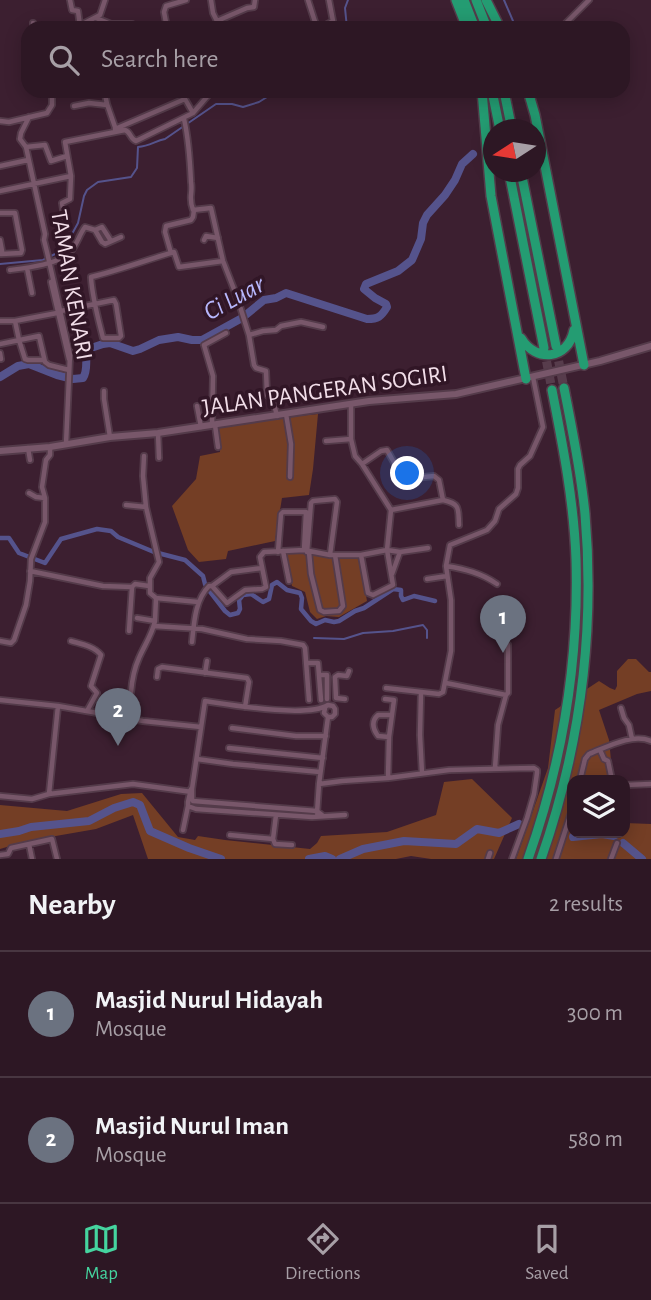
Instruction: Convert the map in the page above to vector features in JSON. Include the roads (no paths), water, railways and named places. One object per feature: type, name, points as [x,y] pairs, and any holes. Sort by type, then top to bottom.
[{"type":"highway","points":[[456,0],[464,21]]},
{"type":"highway","points":[[464,0],[472,21]]},
{"type":"highway","points":[[476,0],[484,21]]},
{"type":"highway","points":[[486,0],[496,21]]},
{"type":"highway","points":[[483,98],[496,231],[530,378]]},
{"type":"highway","points":[[493,98],[498,119]]},
{"type":"highway","points":[[505,98],[510,119]]},
{"type":"highway","points":[[530,98],[584,365]]},
{"type":"highway","points":[[511,182],[544,348]]},
{"type":"highway","points":[[523,182],[556,346]]},
{"type":"highway","points":[[517,329],[528,348],[535,353],[551,355],[565,349],[570,343],[574,328],[573,318]]},
{"type":"highway","points":[[541,859],[562,792],[574,736],[584,664],[588,605],[584,513],[574,435],[564,388]]},
{"type":"highway","points":[[528,859],[550,790],[562,736],[574,651],[576,557],[568,476],[552,390]]},
{"type":"street","points":[[70,0],[72,10],[78,11],[77,21]]},
{"type":"street","points":[[90,21],[102,12],[105,0]]},
{"type":"street","points":[[166,21],[166,6],[186,0]]},
{"type":"street","points":[[211,0],[217,21],[254,7],[255,0]]},
{"type":"street","points":[[308,0],[316,21]]},
{"type":"street","points":[[329,0],[333,21]]},
{"type":"street","points":[[568,21],[589,0]]},
{"type":"street","points":[[96,18],[102,21]]},
{"type":"street","points":[[0,121],[9,122],[47,113],[52,105],[52,98]]},
{"type":"street","points":[[106,98],[116,130]]},
{"type":"street","points":[[116,130],[127,131],[136,141],[185,123],[206,98]]},
{"type":"street","points":[[66,227],[62,203],[70,199],[71,176],[65,142],[116,130],[186,99],[193,113]]},
{"type":"street","points":[[74,106],[89,103],[107,106]]},
{"type":"street","name":"TAMAN KENARI","points":[[29,117],[20,137],[26,147],[70,355],[66,444]]},
{"type":"street","points":[[171,253],[166,226],[191,220],[194,210],[190,200],[191,156],[185,123]]},
{"type":"street","points":[[26,147],[40,144],[47,146],[51,161],[67,156]]},
{"type":"street","points":[[0,166],[28,160]]},
{"type":"street","points":[[0,191],[71,176]]},
{"type":"street","points":[[194,210],[211,208],[223,261],[249,335],[254,365],[266,371],[267,395],[273,400],[277,416]]},
{"type":"street","points":[[0,213],[15,213],[21,253],[1,254],[0,240]]},
{"type":"street","points":[[10,270],[64,257],[70,253],[85,227],[95,230],[102,227],[111,241],[121,237]]},
{"type":"street","points":[[204,240],[206,236],[218,238]]},
{"type":"street","points":[[0,321],[15,321],[59,312],[95,304],[114,300],[120,337],[103,338],[95,304],[92,277],[174,252],[179,267],[223,261]]},
{"type":"street","points":[[27,268],[32,293]]},
{"type":"street","points":[[15,321],[25,359],[44,360]]},
{"type":"street","points":[[249,335],[301,323],[323,327]]},
{"type":"street","points":[[218,447],[214,426],[213,376],[204,345],[226,332]]},
{"type":"street","points":[[0,344],[39,337],[44,360],[49,365],[69,372]]},
{"type":"street","name":"JALAN PANGERAN SOGIRI","points":[[0,451],[50,447],[110,436],[214,426],[351,404],[456,394],[584,365],[651,346]]},
{"type":"street","points":[[386,688],[439,694],[443,692],[451,651],[451,600],[446,566],[450,545],[487,530],[495,521],[499,509],[516,494],[518,469],[530,456],[543,427],[530,378]]},
{"type":"street","points":[[104,391],[110,436]]},
{"type":"street","points":[[351,404],[351,439],[355,456],[391,510],[387,550],[393,585],[370,594],[361,555]]},
{"type":"street","points":[[197,406],[201,427]]},
{"type":"street","points":[[286,414],[292,451],[290,477]]},
{"type":"street","points":[[158,433],[159,458]]},
{"type":"street","points":[[326,441],[351,439]]},
{"type":"street","points":[[0,641],[11,643],[14,640],[26,605],[31,558],[46,522],[42,487],[50,447]]},
{"type":"street","points":[[28,449],[30,460]]},
{"type":"street","points":[[362,464],[387,450],[403,477],[408,479],[434,476],[439,480],[443,500]]},
{"type":"street","points":[[144,456],[145,507],[158,564],[152,575],[150,593],[156,598],[198,602]]},
{"type":"street","points":[[29,493],[44,498]]},
{"type":"street","points":[[289,581],[280,551],[281,514],[306,512],[307,551],[320,610],[339,611],[343,606],[333,555],[337,502],[335,499],[311,503],[307,551]]},
{"type":"street","points":[[391,510],[443,500],[457,506],[459,525]]},
{"type":"street","points":[[126,505],[145,507]]},
{"type":"street","points":[[211,586],[229,603],[245,590],[265,588],[260,557],[262,553],[271,550],[361,555],[387,550],[400,552],[428,548]]},
{"type":"street","points":[[392,577],[400,552]]},
{"type":"street","points":[[446,566],[469,570],[497,584]]},
{"type":"street","points":[[192,642],[198,602],[204,591],[231,572],[262,568]]},
{"type":"street","points":[[30,571],[103,586],[149,586]]},
{"type":"street","points":[[427,579],[447,576]]},
{"type":"street","points":[[129,631],[132,587]]},
{"type":"street","points":[[131,692],[135,668],[154,624],[156,598]]},
{"type":"street","points":[[137,618],[154,624],[193,627],[247,639],[303,645],[309,700]]},
{"type":"street","points":[[71,641],[84,644],[101,654],[91,686],[97,693],[87,711]]},
{"type":"street","points":[[495,768],[498,725],[508,686],[508,645]]},
{"type":"street","points":[[205,673],[208,662]]},
{"type":"street","points":[[306,663],[318,663],[320,675],[324,699],[327,675],[320,675]]},
{"type":"street","points":[[157,677],[160,667],[248,679],[245,707]]},
{"type":"street","points":[[345,699],[336,698],[335,679],[336,675],[347,676],[349,671]]},
{"type":"street","points":[[327,680],[335,679]]},
{"type":"street","points":[[446,683],[506,695]]},
{"type":"street","points":[[421,692],[422,773]]},
{"type":"street","points":[[0,699],[201,727]]},
{"type":"street","points":[[385,699],[394,700],[389,737],[388,778]]},
{"type":"street","points":[[183,830],[205,701],[245,707],[311,711],[331,705],[335,709],[334,716],[328,717]]},
{"type":"street","points":[[48,794],[58,706]]},
{"type":"street","points":[[319,814],[320,772],[328,717],[324,713],[325,708]]},
{"type":"street","points":[[621,708],[629,724],[632,740]]},
{"type":"street","points":[[389,737],[378,736],[373,722],[378,715],[391,715]]},
{"type":"street","points":[[232,728],[296,736],[326,736]]},
{"type":"street","points":[[581,775],[589,754],[641,738],[651,741]]},
{"type":"street","points":[[229,747],[323,758]]},
{"type":"street","points":[[600,750],[604,760],[608,761],[611,775]]},
{"type":"street","points":[[197,759],[320,772]]},
{"type":"street","points":[[319,784],[449,770],[532,767],[537,770],[534,794],[512,859]]},
{"type":"street","points":[[0,796],[32,799],[48,794],[133,784],[191,791]]},
{"type":"street","points":[[630,785],[651,784]]},
{"type":"street","points":[[191,791],[193,801],[319,814]]},
{"type":"street","points":[[188,806],[196,809],[276,815],[345,815]]},
{"type":"street","points":[[276,815],[273,839],[275,844],[292,845]]},
{"type":"street","points":[[556,859],[567,825]]},
{"type":"street","points":[[230,835],[273,839]]},
{"type":"street","points":[[0,855],[9,856],[11,848],[52,839],[57,859]]},
{"type":"street","points":[[611,859],[617,843]]},
{"type":"street","points":[[29,844],[32,859]]},
{"type":"waterway","points":[[346,21],[345,8],[348,0]]},
{"type":"waterway","points":[[504,0],[513,21]]},
{"type":"waterway","points":[[579,7],[585,0]]},
{"type":"waterway","points":[[0,264],[43,260],[66,245],[78,223],[87,190],[98,182],[131,177],[137,168],[138,147],[165,139],[216,104],[243,107],[265,98]]},
{"type":"waterway","name":"Ci Luar","points":[[0,377],[18,366],[29,364],[57,375],[73,379],[83,378],[88,349],[110,343],[133,351],[159,340],[178,337],[202,340],[242,318],[264,300],[286,293],[367,319],[377,318],[387,307],[364,289],[366,284],[398,271],[412,260],[427,215],[445,195],[462,164],[473,154]]},
{"type":"waterway","points":[[0,538],[9,538],[19,553],[45,563],[61,539],[97,529],[111,531],[118,537],[154,552],[185,560],[203,576],[208,589],[230,615],[238,613],[239,600],[243,595],[251,594],[263,602],[269,599],[272,585],[277,582],[287,590],[300,593],[301,609],[316,624],[325,620],[339,621],[393,589],[401,590],[403,600],[414,596],[435,601]]},
{"type":"waterway","points":[[314,638],[344,639],[363,633],[423,625],[427,630],[427,638]]},
{"type":"waterway","points":[[0,834],[31,827],[89,821],[133,802],[140,805],[150,831],[221,859]]},
{"type":"waterway","points":[[340,859],[363,849],[404,841],[456,844],[477,829],[499,833],[519,824]]},
{"type":"waterway","points":[[623,843],[642,859]]},
{"type":"waterway","points":[[309,859],[325,856],[332,859]]},
{"type":"tunnel","points":[[544,348],[552,390]]},
{"type":"tunnel","points":[[556,348],[564,388]]},
{"type":"place","name":"Masjid Nurul Hidayah","points":[[503,653]]},
{"type":"place","name":"Masjid Nurul Iman","points":[[118,746]]}]
